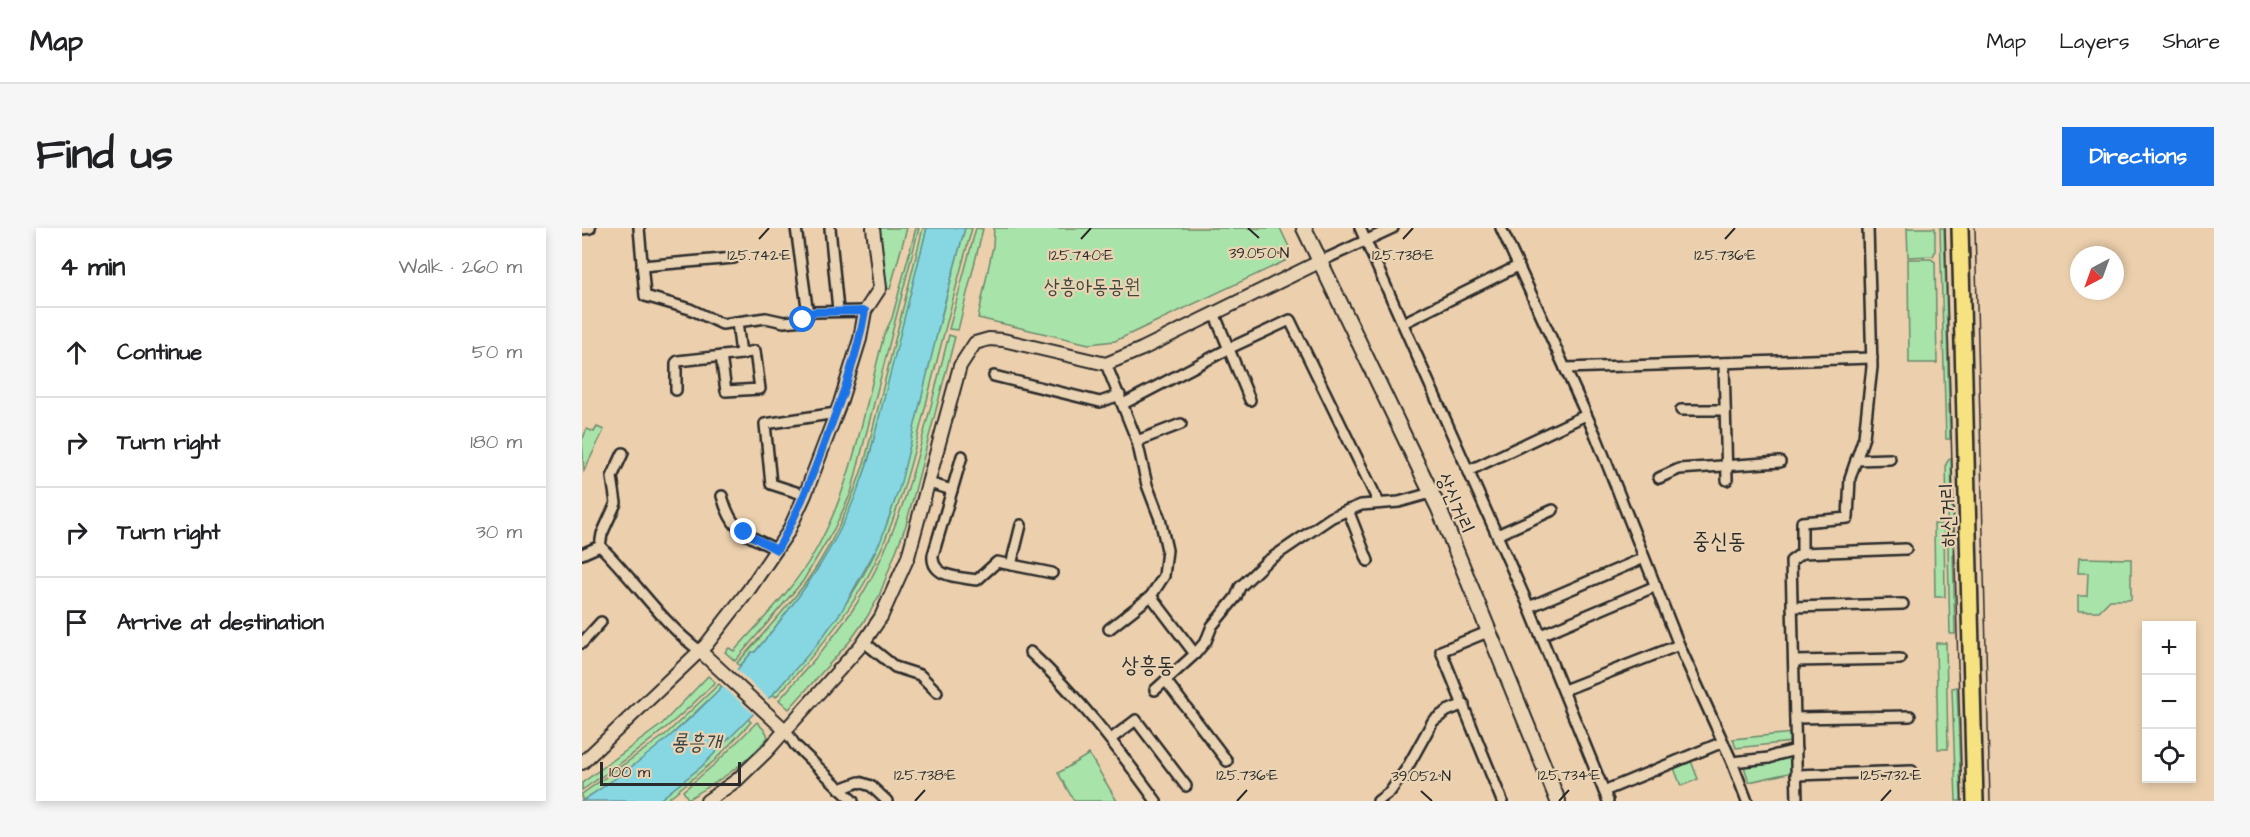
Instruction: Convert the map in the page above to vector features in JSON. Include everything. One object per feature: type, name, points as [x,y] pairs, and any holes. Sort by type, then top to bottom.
[{"type":"main road","name":"상신거리","points":[[1304,228],[1431,493],[1490,631],[1557,801]]},
{"type":"main road","name":"하신거리","points":[[1960,228],[1975,801]]},
{"type":"street","points":[[582,229],[590,228]]},
{"type":"street","points":[[639,228],[645,296],[690,309],[722,324],[766,318],[784,322],[803,320],[808,314],[838,310],[865,311]]},
{"type":"street","points":[[796,228],[808,314]]},
{"type":"street","points":[[830,228],[838,310]]},
{"type":"street","points":[[582,762],[700,651],[777,550],[805,495],[851,373],[865,311],[880,288],[873,228]]},
{"type":"street","points":[[1360,228],[1529,606],[1608,801]]},
{"type":"street","points":[[706,801],[737,780],[786,730],[864,642],[881,617],[896,589],[915,536],[960,366],[975,343],[989,339],[1003,340],[1106,364],[1142,349],[1393,228]]},
{"type":"street","points":[[1501,228],[1586,416],[1679,645],[1732,762],[1747,801]]},
{"type":"street","points":[[1802,553],[1802,522],[1848,518],[1850,478],[1864,437],[1872,358],[1868,228]]},
{"type":"street","points":[[642,266],[734,258]]},
{"type":"street","points":[[1403,323],[1518,267]]},
{"type":"street","points":[[1214,313],[1250,400]]},
{"type":"street","points":[[994,376],[1100,402],[1122,399],[1290,320],[1379,503]]},
{"type":"street","points":[[737,322],[741,354]]},
{"type":"street","points":[[676,390],[675,363],[678,361],[755,351],[760,389],[726,391],[721,356]]},
{"type":"street","points":[[1565,368],[1872,358]]},
{"type":"street","points":[[1724,363],[1727,480]]},
{"type":"street","points":[[1106,364],[1137,441],[1147,485],[1160,519],[1167,550],[1164,576],[1151,596],[1109,629]]},
{"type":"street","points":[[1681,410],[1725,410]]},
{"type":"street","points":[[805,495],[771,484],[765,424],[836,414]]},
{"type":"street","points":[[1470,470],[1586,416]]},
{"type":"street","points":[[1137,441],[1181,424]]},
{"type":"street","points":[[600,546],[602,534],[616,503],[612,477],[623,453]]},
{"type":"street","points":[[962,456],[933,555],[932,562],[935,568],[941,573],[976,580],[997,562],[1052,573]]},
{"type":"street","points":[[1856,460],[1890,459]]},
{"type":"street","points":[[1659,478],[1679,469],[1780,462]]},
{"type":"street","points":[[929,483],[952,490]]},
{"type":"street","points":[[1155,690],[1195,654],[1247,580],[1266,562],[1332,517],[1348,510],[1361,505],[1399,502],[1431,493]]},
{"type":"street","points":[[722,496],[732,523],[777,550]]},
{"type":"street","points":[[1348,510],[1368,561]]},
{"type":"street","points":[[1497,535],[1553,510]]},
{"type":"street","points":[[1011,565],[1021,525]]},
{"type":"street","points":[[582,554],[600,546]]},
{"type":"street","points":[[600,546],[681,636],[773,717],[786,730],[795,745],[853,801]]},
{"type":"street","points":[[1797,801],[1791,561],[1802,553],[1906,549]]},
{"type":"street","points":[[1529,606],[1644,558]]},
{"type":"street","points":[[1541,635],[1656,586]]},
{"type":"street","points":[[1151,596],[1195,654]]},
{"type":"street","points":[[1792,607],[1903,604]]},
{"type":"street","points":[[582,643],[601,622]]},
{"type":"street","points":[[1490,631],[1441,651],[1502,801]]},
{"type":"street","points":[[864,642],[895,667],[920,675],[937,693]]},
{"type":"street","points":[[1564,690],[1679,645]]},
{"type":"street","points":[[1030,652],[1064,683],[1111,739],[1156,801]]},
{"type":"street","points":[[1794,661],[1900,659]]},
{"type":"street","points":[[1166,681],[1227,761]]},
{"type":"street","points":[[1378,801],[1390,792],[1407,768],[1433,721],[1447,711],[1464,704]]},
{"type":"street","points":[[1795,718],[1910,716]]},
{"type":"street","points":[[1111,739],[1136,720],[1186,786]]},
{"type":"street","points":[[1604,791],[1723,742]]},
{"type":"street","points":[[1732,762],[1769,758],[1796,750]]},
{"type":"street","points":[[1796,775],[1912,771]]},
{"type":"street","points":[[840,789],[859,782],[871,786],[886,801]]},
{"type":"green space","points":[[880,228],[907,228],[890,289],[886,288]]},
{"type":"green space","points":[[916,228],[919,228],[851,493],[834,529],[803,581],[735,661],[725,652],[729,648],[734,651],[789,589],[817,548],[840,497]]},
{"type":"green space","points":[[923,228],[927,228],[869,458],[847,518],[805,588],[754,653],[752,652],[740,666],[737,663],[788,605],[814,571],[832,540],[854,493],[865,460]]},
{"type":"green space","points":[[965,228],[972,228],[910,465],[887,536],[856,598],[823,642],[776,697],[773,694],[819,640],[847,602],[881,539],[904,468]]},
{"type":"green space","points":[[976,228],[983,229],[958,330],[949,329]]},
{"type":"green space","name":"상흥아동공원","points":[[994,228],[1280,228],[1289,247],[1287,260],[1115,341],[1089,344],[978,318],[993,246]]},
{"type":"green space","points":[[1907,228],[1935,228],[1933,256],[1908,257]]},
{"type":"green space","points":[[1940,228],[1944,228],[1950,439],[1946,439]]},
{"type":"green space","points":[[1908,259],[1931,259],[1935,262],[1937,363],[1909,363]]},
{"type":"green space","points":[[949,335],[955,337],[906,525],[879,596],[850,641],[789,709],[779,700],[820,653],[857,603],[889,540],[913,473]]},
{"type":"green space","points":[[597,427],[604,430],[584,471],[582,440],[587,429],[594,432]]},
{"type":"green space","points":[[1950,458],[1955,634],[1950,634],[1946,464]]},
{"type":"green space","points":[[1934,524],[1944,524],[1945,597],[1935,597]]},
{"type":"green space","points":[[2079,558],[2131,559],[2131,600],[2110,600],[2099,611],[2078,611],[2078,596],[2087,596],[2088,573],[2078,573]]},
{"type":"green space","points":[[1936,643],[1946,643],[1948,749],[1938,749]]},
{"type":"green space","points":[[708,676],[715,682],[684,712],[635,753],[582,790],[582,783],[661,725]]},
{"type":"green space","points":[[719,684],[722,687],[662,744],[621,776],[582,801],[582,794],[665,735]]},
{"type":"green space","points":[[1957,687],[1961,801],[1956,801],[1952,688]]},
{"type":"green space","points":[[748,719],[751,722],[714,761],[665,801],[658,801],[701,767]]},
{"type":"green space","points":[[757,722],[768,737],[760,747],[731,772],[688,799],[683,791],[716,763]]},
{"type":"green space","points":[[1792,733],[1792,742],[1736,748],[1733,739]]},
{"type":"green space","points":[[1793,752],[1793,772],[1749,782],[1743,763],[1749,761],[1751,766],[1778,759],[1778,755]]},
{"type":"green space","points":[[1089,754],[1117,801],[1074,801],[1058,773]]},
{"type":"green space","points":[[1691,761],[1698,779],[1681,786],[1674,768]]},
{"type":"water","name":"룡흥개","points":[[927,228],[965,228],[900,486],[881,540],[841,612],[815,647],[773,694],[701,767],[658,801],[582,801],[652,751],[714,695],[774,629],[807,585],[835,540],[868,462]]},
{"type":"pier","points":[[735,668],[771,701],[756,716],[720,684]]},
{"type":"tram line","points":[[1945,228],[1962,801]]},
{"type":"tram line","points":[[1975,228],[1990,801]]},
{"type":"district","name":"중신동","points":[[1719,540]]},
{"type":"district","name":"상흥동","points":[[1148,664]]},
{"type":"route","points":[[744,532],[777,550],[788,532],[805,495],[851,373],[865,311],[814,312],[808,314],[803,320]]}]
